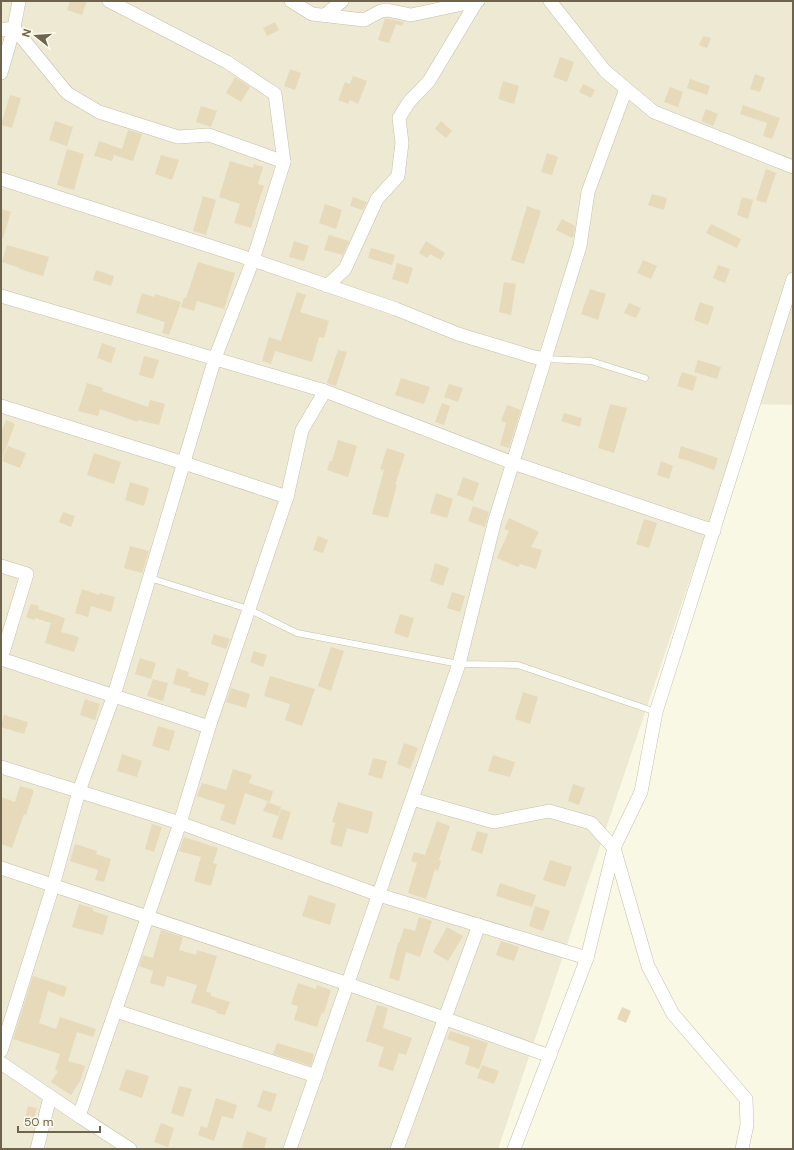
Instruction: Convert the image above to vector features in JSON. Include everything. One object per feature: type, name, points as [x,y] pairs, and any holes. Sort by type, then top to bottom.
[{"type":"street","points":[[1,73],[14,28],[19,1]]},
{"type":"street","points":[[1,1052],[53,886],[79,792],[114,695],[215,358],[253,260],[284,162],[275,94],[227,62],[109,1]]},
{"type":"street","points":[[291,1],[312,14],[364,20],[381,11],[387,10],[411,14],[477,1]]},
{"type":"street","points":[[325,15],[342,1]]},
{"type":"street","points":[[327,286],[345,269],[377,199],[398,176],[402,143],[399,118],[409,102],[429,81],[477,1]]},
{"type":"street","points":[[550,1],[605,71],[654,112],[793,167]]},
{"type":"street","points":[[1,30],[14,28]]},
{"type":"street","points":[[14,28],[67,93],[99,112],[178,136],[209,135],[284,162]]},
{"type":"street","points":[[290,1149],[459,664],[495,520],[580,246],[588,192],[626,89]]},
{"type":"street","points":[[1,179],[253,260],[396,309],[458,334],[534,357],[546,359]]},
{"type":"street","points":[[514,1149],[587,958],[614,848],[641,792],[656,712],[793,279]]},
{"type":"street","points":[[1,296],[325,391],[513,463],[714,531]]},
{"type":"street","points":[[79,1116],[180,823],[209,727],[286,496],[302,430],[325,391]]},
{"type":"street","points":[[1,406],[286,496]]},
{"type":"street","points":[[1,566],[27,574],[1,659],[209,727]]},
{"type":"street","points":[[1,767],[180,823],[379,895],[587,958]]},
{"type":"street","points":[[412,798],[494,822],[549,812],[591,823],[614,848],[648,966],[673,1014],[746,1098],[747,1125],[742,1149]]},
{"type":"street","points":[[1,868],[348,984],[550,1056]]},
{"type":"street","points":[[397,1149],[479,925]]},
{"type":"street","points":[[116,1011],[316,1076]]},
{"type":"street","points":[[1,1063],[130,1149]]},
{"type":"street","points":[[37,1149],[50,1097]]},
{"type":"lane","points":[[546,359],[591,361],[645,378]]},
{"type":"lane","points":[[150,578],[248,609],[297,633],[459,664],[518,665],[656,712]]},
{"type":"shaded area","points":[[1,1],[793,1],[793,405],[749,404],[498,1149],[1,1149]]},
{"type":"building","points":[[70,1],[87,1],[82,15],[67,10]]},
{"type":"building","points":[[385,18],[404,22],[402,26],[396,24],[389,43],[378,40]]},
{"type":"building","points":[[275,22],[279,30],[267,36],[263,28]]},
{"type":"building","points":[[703,36],[711,38],[707,48],[699,45]]},
{"type":"building","points":[[560,57],[574,62],[567,82],[553,77]]},
{"type":"building","points":[[290,69],[301,73],[295,90],[284,86]]},
{"type":"building","points":[[755,74],[765,78],[760,92],[750,89]]},
{"type":"building","points":[[353,76],[367,81],[358,104],[350,100],[348,104],[338,100],[345,82],[350,84]]},
{"type":"building","points":[[235,77],[250,87],[241,102],[226,93]]},
{"type":"building","points":[[690,79],[710,86],[707,95],[687,88]]},
{"type":"building","points":[[503,81],[519,86],[514,104],[498,99]]},
{"type":"building","points":[[583,84],[595,90],[591,98],[579,92]]},
{"type":"building","points":[[670,87],[683,92],[678,107],[664,102]]},
{"type":"building","points":[[10,95],[21,98],[12,128],[1,125]]},
{"type":"building","points":[[743,105],[780,118],[772,139],[763,136],[767,123],[740,114]]},
{"type":"building","points":[[201,106],[217,111],[211,127],[196,122]]},
{"type":"building","points":[[706,109],[718,114],[713,126],[701,121]]},
{"type":"building","points":[[55,121],[73,127],[67,146],[49,140]]},
{"type":"building","points":[[441,121],[452,131],[446,138],[435,129]]},
{"type":"building","points":[[128,130],[142,134],[133,161],[114,155],[112,161],[94,156],[99,141],[122,149]]},
{"type":"building","points":[[67,149],[84,154],[74,190],[57,185]]},
{"type":"building","points":[[547,153],[558,157],[552,175],[541,172]]},
{"type":"building","points":[[161,155],[179,160],[172,180],[155,174]]},
{"type":"building","points":[[230,161],[253,168],[254,164],[263,167],[258,184],[264,186],[251,228],[234,223],[240,204],[219,197]]},
{"type":"building","points":[[766,169],[776,173],[766,203],[756,200]]},
{"type":"building","points":[[652,194],[667,198],[664,210],[648,205]]},
{"type":"building","points":[[203,196],[216,200],[206,235],[193,231]]},
{"type":"building","points":[[353,197],[367,202],[363,210],[350,206]]},
{"type":"building","points":[[742,197],[753,200],[748,219],[737,215]]},
{"type":"building","points":[[325,204],[342,210],[336,229],[319,223]]},
{"type":"building","points":[[527,206],[541,211],[524,264],[511,260]]},
{"type":"building","points":[[1,209],[11,212],[3,238],[1,238]]},
{"type":"building","points":[[562,219],[575,226],[574,235],[572,238],[556,230]]},
{"type":"building","points":[[711,224],[741,239],[737,248],[706,233]]},
{"type":"building","points":[[329,235],[349,241],[343,255],[324,250]]},
{"type":"building","points":[[294,241],[309,246],[304,261],[289,257]]},
{"type":"building","points":[[426,241],[445,253],[441,260],[430,254],[427,258],[419,253]]},
{"type":"building","points":[[7,245],[49,257],[43,276],[2,262]]},
{"type":"building","points":[[371,248],[395,255],[392,265],[368,258]]},
{"type":"building","points":[[643,260],[657,266],[651,279],[637,273]]},
{"type":"building","points":[[198,262],[235,273],[224,309],[197,301],[194,311],[181,307],[184,298],[186,298]]},
{"type":"building","points":[[397,263],[413,268],[408,284],[392,279]]},
{"type":"building","points":[[718,265],[730,269],[725,283],[713,278]]},
{"type":"building","points":[[96,270],[114,276],[111,286],[93,280]]},
{"type":"building","points":[[504,282],[516,284],[511,315],[499,312]]},
{"type":"building","points":[[590,289],[606,294],[598,320],[581,314]]},
{"type":"building","points":[[297,292],[306,295],[300,312],[329,321],[324,338],[319,337],[312,362],[275,351],[271,364],[262,361],[269,337],[281,341]]},
{"type":"building","points":[[142,293],[154,297],[155,294],[181,302],[169,335],[162,333],[165,322],[136,313]]},
{"type":"building","points":[[700,302],[714,307],[708,325],[694,320]]},
{"type":"building","points":[[629,303],[641,308],[636,318],[624,313]]},
{"type":"building","points":[[102,343],[116,348],[111,363],[97,358]]},
{"type":"building","points":[[338,350],[347,352],[336,386],[327,383]]},
{"type":"building","points":[[144,356],[159,360],[153,379],[139,375]]},
{"type":"building","points":[[698,360],[721,367],[717,379],[694,372]]},
{"type":"building","points":[[682,372],[697,377],[693,391],[677,386]]},
{"type":"building","points":[[401,378],[430,387],[424,404],[395,395]]},
{"type":"building","points":[[87,383],[103,388],[102,391],[148,407],[150,400],[165,404],[159,425],[138,420],[138,422],[100,409],[98,416],[78,411]]},
{"type":"building","points":[[449,384],[463,388],[458,402],[444,397]]},
{"type":"building","points":[[442,403],[450,406],[444,425],[435,422]]},
{"type":"building","points":[[610,404],[627,408],[614,453],[598,448]]},
{"type":"building","points":[[507,405],[521,410],[509,448],[500,445],[506,423],[501,421]]},
{"type":"building","points":[[564,413],[582,418],[580,427],[561,421]]},
{"type":"building","points":[[6,420],[15,424],[1,459],[1,433]]},
{"type":"building","points":[[338,440],[357,446],[348,477],[327,470],[330,461],[332,461]]},
{"type":"building","points":[[8,446],[26,453],[20,468],[2,461]]},
{"type":"building","points":[[681,446],[718,458],[714,470],[678,458]]},
{"type":"building","points":[[387,448],[405,454],[395,485],[397,485],[388,518],[372,514],[384,470],[380,469]]},
{"type":"building","points":[[94,453],[121,462],[114,484],[87,475]]},
{"type":"building","points":[[661,461],[673,466],[669,479],[657,475]]},
{"type":"building","points":[[463,477],[479,483],[473,501],[457,495]]},
{"type":"building","points":[[130,482],[149,488],[144,506],[125,500]]},
{"type":"building","points":[[436,493],[453,499],[447,518],[430,513]]},
{"type":"building","points":[[473,506],[489,512],[485,527],[468,521]]},
{"type":"building","points":[[63,512],[75,516],[71,527],[59,522]]},
{"type":"building","points":[[509,518],[539,532],[531,547],[542,550],[536,569],[520,564],[518,567],[497,558],[509,531],[504,529]]},
{"type":"building","points":[[644,519],[657,523],[649,548],[636,544]]},
{"type":"building","points":[[318,536],[328,540],[323,553],[313,550]]},
{"type":"building","points":[[130,546],[149,551],[142,573],[124,568]]},
{"type":"building","points":[[435,563],[449,568],[443,586],[430,581]]},
{"type":"building","points":[[82,589],[99,595],[100,593],[115,597],[111,612],[91,606],[88,617],[75,613]]},
{"type":"building","points":[[452,592],[465,596],[460,612],[447,608]]},
{"type":"building","points":[[31,604],[39,606],[38,609],[65,618],[61,632],[79,637],[74,652],[45,643],[51,623],[26,617]]},
{"type":"building","points":[[400,614],[414,618],[408,638],[394,633]]},
{"type":"building","points":[[214,634],[230,639],[226,649],[211,644]]},
{"type":"building","points":[[331,647],[344,651],[331,691],[318,686]]},
{"type":"building","points":[[254,651],[267,655],[263,667],[250,662]]},
{"type":"building","points":[[140,658],[156,663],[151,679],[135,674]]},
{"type":"building","points":[[177,668],[189,672],[188,676],[209,683],[205,696],[190,692],[191,689],[173,684]]},
{"type":"building","points":[[270,676],[315,689],[302,726],[285,720],[290,704],[264,696]]},
{"type":"building","points":[[153,679],[168,683],[163,701],[147,696]]},
{"type":"building","points":[[231,688],[250,694],[246,708],[226,702]]},
{"type":"building","points":[[523,692],[538,697],[530,724],[515,719]]},
{"type":"building","points":[[85,699],[100,704],[95,720],[80,715]]},
{"type":"building","points":[[4,715],[28,722],[24,734],[1,727]]},
{"type":"building","points":[[158,726],[175,731],[169,751],[152,746]]},
{"type":"building","points":[[404,743],[418,748],[410,769],[397,764]]},
{"type":"building","points":[[122,754],[142,761],[137,777],[117,771]]},
{"type":"building","points":[[493,755],[515,762],[510,777],[488,771]]},
{"type":"building","points":[[373,758],[387,761],[382,779],[368,775]]},
{"type":"building","points":[[233,769],[252,775],[249,783],[273,791],[270,802],[245,793],[235,825],[220,820],[225,805],[197,796],[202,783],[226,790]]},
{"type":"building","points":[[573,784],[585,788],[579,805],[568,801]]},
{"type":"building","points":[[20,786],[34,790],[26,815],[24,814],[12,848],[1,844],[1,797],[15,802]]},
{"type":"building","points":[[267,802],[281,807],[278,816],[263,811]]},
{"type":"building","points":[[338,802],[373,812],[368,834],[347,828],[342,847],[330,844],[335,823],[332,822]]},
{"type":"building","points":[[281,809],[291,812],[282,840],[272,837]]},
{"type":"building","points":[[437,821],[450,826],[439,860],[441,861],[438,871],[435,869],[426,899],[408,893],[417,863],[411,861],[414,852],[425,855]]},
{"type":"building","points":[[152,824],[162,827],[154,852],[145,849]]},
{"type":"building","points":[[477,831],[488,834],[482,854],[471,850]]},
{"type":"building","points":[[184,837],[218,848],[213,863],[217,864],[211,886],[194,881],[201,857],[179,851]]},
{"type":"building","points":[[75,844],[97,851],[96,854],[111,859],[104,882],[95,880],[98,870],[70,861]]},
{"type":"building","points":[[550,860],[572,867],[565,887],[543,880]]},
{"type":"building","points":[[500,883],[536,895],[532,907],[496,896]]},
{"type":"building","points":[[309,895],[336,904],[330,925],[302,916]]},
{"type":"building","points":[[79,904],[93,908],[93,911],[108,916],[103,935],[72,927]]},
{"type":"building","points":[[535,906],[550,911],[543,931],[529,926]]},
{"type":"building","points":[[419,917],[432,921],[420,957],[406,952],[399,981],[389,978],[398,943],[404,928],[415,931]]},
{"type":"building","points":[[447,927],[463,936],[448,961],[433,952]]},
{"type":"building","points":[[161,930],[183,937],[179,950],[196,955],[197,950],[217,956],[206,992],[211,993],[211,996],[230,1002],[225,1015],[191,1003],[197,985],[167,976],[164,987],[150,983],[153,971],[139,966],[143,955],[153,958]]},
{"type":"building","points":[[501,941],[519,947],[514,961],[496,955]]},
{"type":"building","points":[[33,976],[67,987],[64,997],[48,991],[39,1023],[56,1029],[60,1017],[96,1029],[93,1037],[77,1032],[68,1061],[85,1066],[80,1081],[71,1095],[51,1082],[58,1071],[55,1070],[60,1054],[13,1039]]},
{"type":"building","points":[[298,983],[316,989],[317,985],[331,990],[324,1013],[322,1012],[317,1027],[294,1020],[298,1006],[291,1004]]},
{"type":"building","points":[[377,1005],[388,1008],[383,1028],[412,1038],[406,1055],[399,1053],[393,1071],[378,1066],[384,1047],[366,1041]]},
{"type":"building","points":[[622,1007],[631,1011],[626,1023],[617,1019]]},
{"type":"building","points":[[450,1031],[488,1043],[479,1069],[465,1064],[470,1047],[447,1039]]},
{"type":"building","points":[[277,1043],[314,1054],[311,1066],[273,1054]]},
{"type":"building","points":[[482,1065],[499,1071],[494,1084],[477,1078]]},
{"type":"building","points":[[126,1069],[149,1076],[142,1098],[119,1090]]},
{"type":"building","points":[[179,1086],[192,1089],[183,1117],[171,1113]]},
{"type":"building","points":[[263,1090],[277,1094],[271,1112],[257,1107]]},
{"type":"building","points":[[216,1098],[237,1105],[233,1119],[222,1116],[214,1141],[198,1135],[201,1126],[207,1128]]},
{"type":"building","points":[[28,1106],[37,1108],[33,1123],[24,1121]]},
{"type":"building","points":[[161,1123],[174,1128],[168,1147],[154,1142]]},
{"type":"building","points":[[247,1131],[267,1138],[264,1149],[248,1149],[242,1147]]}]
